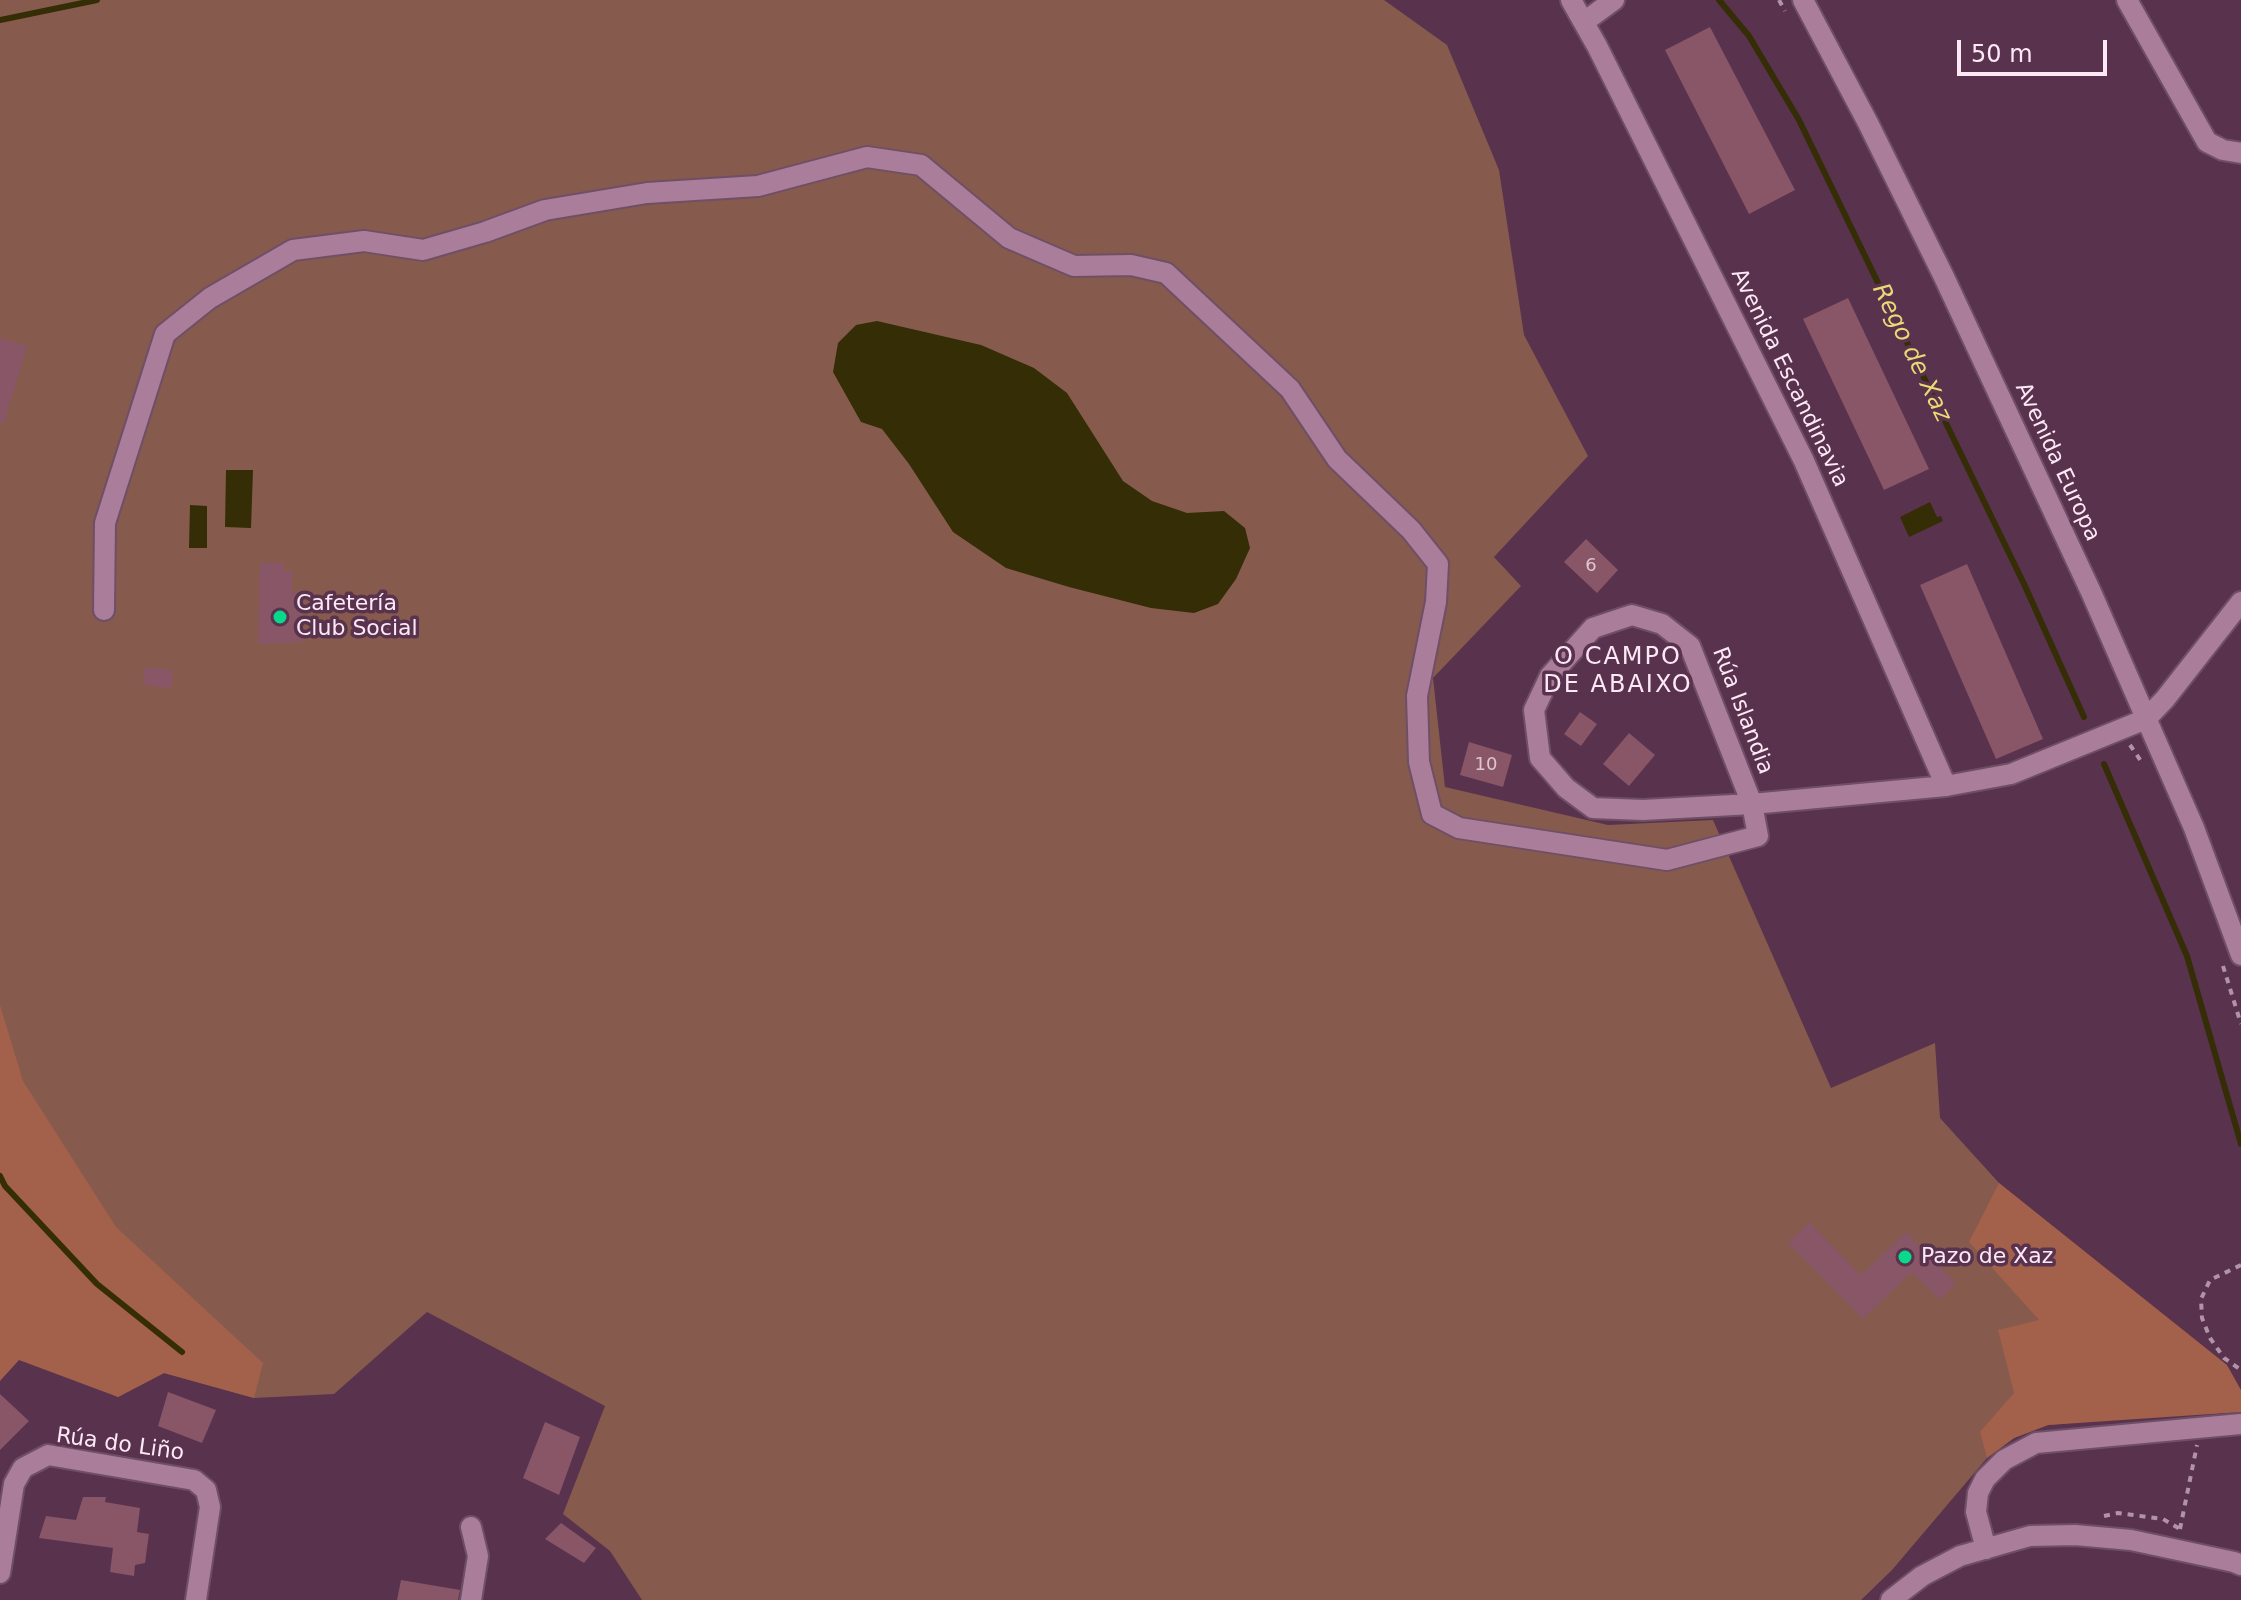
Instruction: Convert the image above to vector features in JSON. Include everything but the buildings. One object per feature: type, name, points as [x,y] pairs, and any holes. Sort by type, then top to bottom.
[{"type":"street","name":"Avenida Escandinavia","points":[[1571,0],[1804,461],[1946,786]]},
{"type":"street","points":[[1584,22],[1614,0]]},
{"type":"street","name":"Avenida Europa","points":[[1803,0],[1944,277],[2091,592],[2194,828],[2241,955]]},
{"type":"street","points":[[2127,0],[2207,142],[2223,150],[2241,153]]},
{"type":"street","points":[[104,610],[105,523],[165,334],[210,298],[293,250],[364,241],[423,250],[545,210],[647,193],[758,186],[867,157],[921,165],[1009,238],[1074,266],[1131,265],[1166,273],[1290,389],[1337,459],[1411,530],[1438,564],[1436,602],[1417,696],[1419,762],[1432,814],[1459,828],[1667,860],[1758,836],[1752,804]]},
{"type":"street","points":[[2146,719],[2241,602]]},
{"type":"street","name":"Rúa Islandia","points":[[1752,804],[1690,646],[1662,624],[1632,615],[1593,628],[1550,676],[1534,710],[1540,758],[1566,788],[1593,808],[1643,810],[1752,804],[1946,786],[2011,774],[2146,719]]},
{"type":"street","points":[[1986,1549],[1976,1512],[1978,1493],[1985,1479],[2004,1460],[2036,1443],[2241,1424]]},
{"type":"street","name":"Rúa do Liño","points":[[0,1573],[14,1484],[23,1468],[48,1455],[194,1480],[206,1490],[210,1507],[196,1600]]},
{"type":"street","points":[[471,1527],[478,1556],[471,1600]]},
{"type":"street","points":[[1891,1600],[1922,1576],[1960,1556],[2030,1536],[2075,1535],[2131,1540],[2239,1563]]},
{"type":"path","points":[[2128,743],[2148,775]]},
{"type":"path","points":[[2219,954],[2241,1024]]},
{"type":"path","points":[[2241,1265],[2210,1280],[2201,1299],[2202,1318],[2210,1338],[2224,1358],[2241,1370]]},
{"type":"path","points":[[2098,1517],[2118,1513],[2163,1519],[2180,1529],[2201,1428]]},
{"type":"shaded area","points":[[0,0],[1384,0],[1447,45],[1499,170],[1524,335],[1588,456],[1494,557],[1521,586],[1433,678],[1445,787],[1608,825],[1713,820],[1831,1088],[1935,1043],[1940,1118],[1999,1183],[2174,1324],[2130,1418],[2048,1425],[2014,1438],[1987,1458],[1892,1570],[1861,1600],[642,1600],[610,1551],[563,1514],[605,1406],[427,1312],[334,1394],[254,1398],[164,1373],[118,1397],[0,1322]]},
{"type":"shaded area","points":[[877,321],[981,345],[1034,368],[1067,393],[1123,481],[1152,501],[1187,513],[1224,511],[1245,528],[1250,548],[1236,579],[1218,604],[1194,613],[1151,608],[1069,587],[1006,568],[953,532],[882,429],[861,422],[833,372],[838,343],[856,325]]},
{"type":"shaded area","points":[[226,470],[253,470],[251,528],[225,527]]},
{"type":"shaded area","points":[[1930,502],[1937,517],[1941,516],[1943,521],[1909,537],[1900,517]]},
{"type":"shaded area","points":[[190,505],[207,506],[207,548],[189,548]]},
{"type":"shaded area","points":[[0,1005],[23,1081],[116,1227],[263,1363],[254,1398],[164,1373],[118,1397],[19,1360],[0,1381]]},
{"type":"shaded area","points":[[1999,1183],[2227,1365],[2241,1390],[2241,1412],[2048,1425],[2014,1438],[1987,1458],[1980,1432],[2014,1393],[1998,1330],[2039,1320],[1969,1242]]},
{"type":"waterway","points":[[0,20],[97,0]]},
{"type":"waterway","name":"Rego de Xaz","points":[[1719,0],[1749,36],[1799,120],[2024,584],[2084,717]]},
{"type":"waterway","name":"Rego de Xaz","points":[[2104,764],[2187,956],[2241,1144]]},
{"type":"waterway","points":[[0,1176],[5,1186],[97,1284],[182,1352]]},
{"type":"place","name":"Cafetería Club Social","points":[[280,617]]},
{"type":"place","name":"Pazo de Xaz","points":[[1905,1257]]},
{"type":"district","name":"O CAMPO DE ABAIXO","points":[[1618,672]]}]
